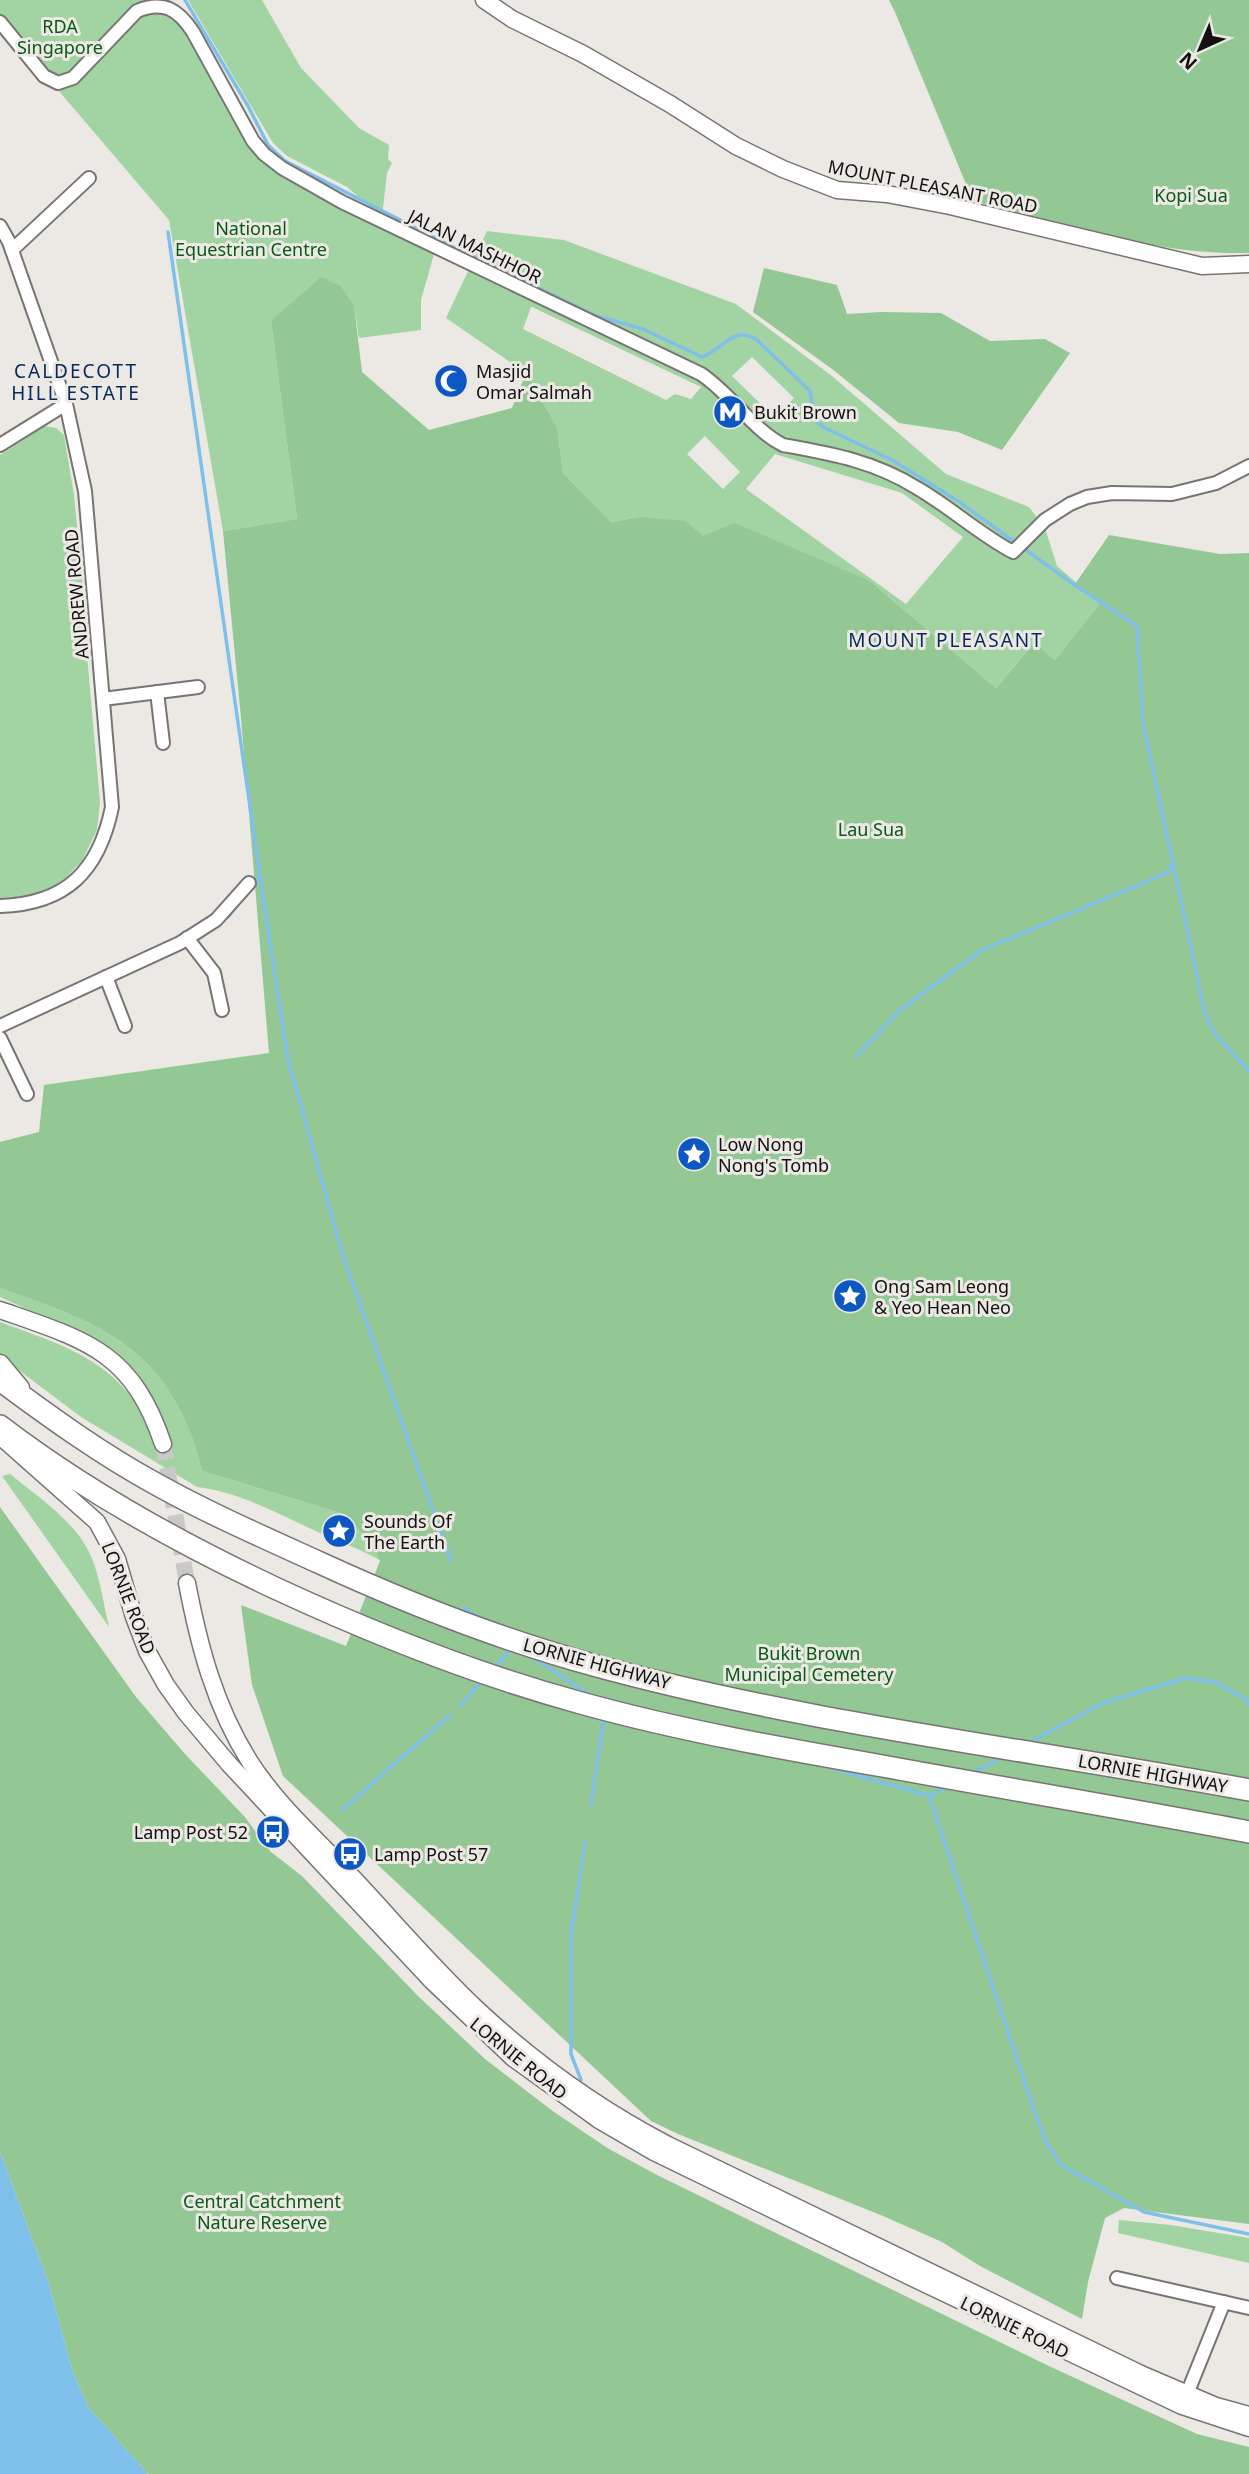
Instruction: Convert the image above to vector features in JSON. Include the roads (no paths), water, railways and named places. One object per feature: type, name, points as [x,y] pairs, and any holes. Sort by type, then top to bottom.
[{"type":"highway","name":"LORNIE HIGHWAY","points":[[0,1380],[36,1407],[153,1482],[211,1513],[422,1607],[512,1640],[593,1665],[806,1713],[1249,1790]]},
{"type":"highway","points":[[0,1426],[75,1480],[197,1551],[330,1613],[411,1647],[498,1678],[582,1703],[794,1751],[1249,1832]]},
{"type":"main road","points":[[0,1364],[36,1407]]},
{"type":"street","name":"MOUNT PLEASANT ROAD","points":[[484,0],[512,19],[583,54],[670,104],[736,146],[783,169],[836,190],[887,194],[950,206],[1202,266],[1249,264]]},
{"type":"street","name":"JALAN MASHHOR","points":[[0,22],[44,76],[58,83],[72,78],[137,11],[150,5],[170,8],[193,32],[253,141],[282,168],[342,202],[701,374],[732,399],[766,435],[783,446],[841,456],[881,469],[918,488],[1013,552],[1045,520],[1087,497],[1112,493],[1172,494],[1216,483],[1249,466]]},
{"type":"street","points":[[12,250],[89,178]]},
{"type":"street","name":"ANDREW ROAD","points":[[0,226],[12,250],[66,404],[85,491],[112,807],[107,834],[95,857],[61,893],[36,903],[0,906]]},
{"type":"street","points":[[0,445],[66,404]]},
{"type":"street","points":[[103,699],[198,687]]},
{"type":"street","points":[[157,692],[163,744]]},
{"type":"street","points":[[0,1027],[169,949],[216,920],[249,883]]},
{"type":"street","points":[[187,938],[214,973],[222,1010]]},
{"type":"street","points":[[106,977],[125,1026]]},
{"type":"street","points":[[0,1038],[27,1094]]},
{"type":"street","points":[[0,1310],[75,1338],[103,1353],[120,1367],[143,1395],[163,1444]]},
{"type":"street","name":"LORNIE ROAD","points":[[0,1436],[97,1522],[117,1559],[147,1651],[186,1713],[229,1764],[432,1981],[513,2058],[599,2120],[654,2152],[771,2202],[1184,2400],[1249,2428]]},
{"type":"street","name":"LORNIE ROAD","points":[[187,1583],[198,1640],[222,1708],[250,1762],[282,1802],[477,2010],[516,2045],[590,2100],[633,2127],[771,2202]]},
{"type":"street","points":[[1117,2278],[1249,2308]]},
{"type":"street","points":[[1184,2400],[1224,2302]]},
{"type":"street","name":"LORNIE ROAD","points":[[1184,2400],[1249,2415]]},
{"type":"water","points":[[0,2152],[49,2284],[72,2370],[88,2407],[148,2474],[0,2474]]},
{"type":"waterway","points":[[185,0],[268,145],[285,161],[596,316],[643,329],[702,357],[735,336],[749,336],[757,340],[810,391],[814,419],[823,427],[892,460],[958,501],[1073,584],[1137,626],[1143,723],[1205,1014],[1215,1034],[1249,1071]]},
{"type":"waterway","points":[[168,232],[288,1060],[343,1256],[451,1561]]},
{"type":"waterway","points":[[856,1057],[900,1010],[982,950],[1167,873],[1172,865]]},
{"type":"waterway","points":[[228,917],[259,878]]},
{"type":"waterway","points":[[464,1608],[479,1618]]},
{"type":"waterway","points":[[494,1668],[512,1648]]},
{"type":"waterway","points":[[533,1657],[588,1694]]},
{"type":"waterway","points":[[1028,1743],[1103,1703],[1186,1678],[1215,1682],[1244,1698],[1249,1705]]},
{"type":"waterway","points":[[460,1706],[481,1682]]},
{"type":"waterway","points":[[342,1810],[450,1715]]},
{"type":"waterway","points":[[591,1805],[604,1717]]},
{"type":"waterway","points":[[972,1773],[1003,1757]]},
{"type":"waterway","points":[[825,1766],[929,1796],[947,1787]]},
{"type":"waterway","points":[[929,1796],[1034,2110],[1047,2144],[1061,2165],[1144,2212],[1249,2234]]},
{"type":"waterway","points":[[581,2080],[571,2054],[571,1935],[585,1842]]},
{"type":"tunnel","points":[[163,1444],[187,1583]]},
{"type":"place","name":"Masjid Omar Salmah","points":[[451,381]]},
{"type":"place","name":"Bukit Brown","points":[[730,412]]},
{"type":"place","name":"Low Nong Nong's Tomb","points":[[694,1154]]},
{"type":"place","name":"Ong Sam Leong & Yeo Hean Neo","points":[[850,1296]]},
{"type":"place","name":"Sounds Of The Earth","points":[[339,1531]]},
{"type":"place","name":"Lamp Post 52","points":[[273,1832]]},
{"type":"place","name":"Lamp Post 57","points":[[350,1854]]},
{"type":"district","name":"CALDECOTT HILL ESTATE","points":[[76,382]]},
{"type":"district","name":"MOUNT PLEASANT","points":[[946,640]]},
{"type":"park label","name":"RDA Singapore","points":[[60,36]]},
{"type":"park label","name":"Kopi Sua","points":[[1191,195]]},
{"type":"park label","name":"National Equestrian Centre","points":[[251,238]]},
{"type":"park label","name":"Lau Sua","points":[[871,829]]},
{"type":"park label","name":"Bukit Brown Municipal Cemetery","points":[[809,1663]]},
{"type":"park label","name":"Central Catchment Nature Reserve","points":[[262,2211]]}]
